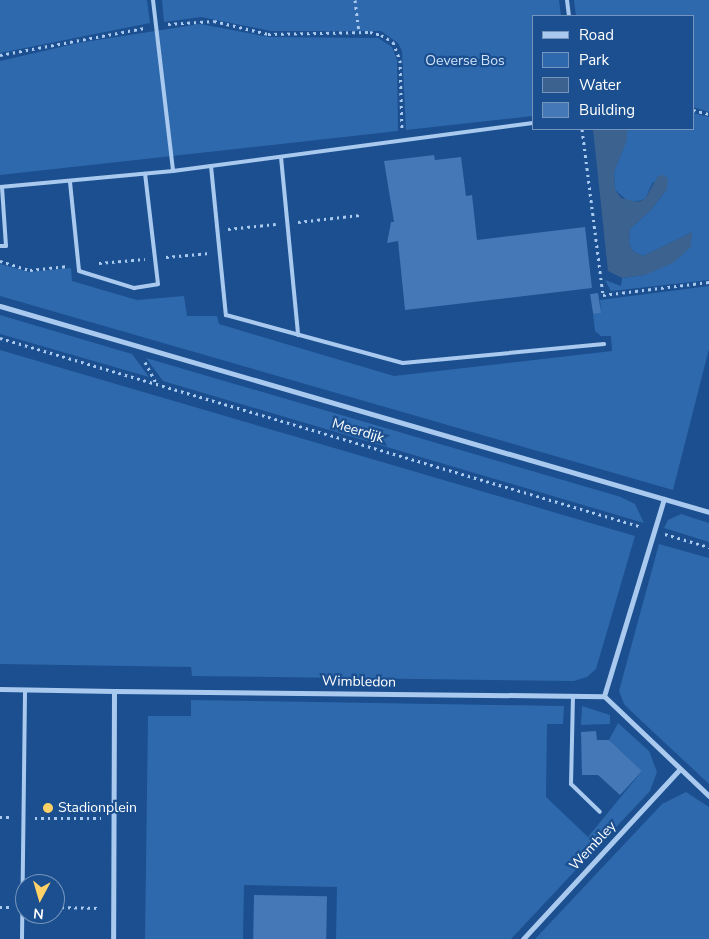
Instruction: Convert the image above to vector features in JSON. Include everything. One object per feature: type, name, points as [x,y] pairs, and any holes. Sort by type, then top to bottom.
[{"type":"street","name":"Meerdijk","points":[[0,306],[709,512]]},
{"type":"street","points":[[664,499],[604,696],[709,796]]},
{"type":"street","points":[[0,689],[114,691],[113,939]]},
{"type":"street","name":"Wimbledon","points":[[114,691],[604,696]]},
{"type":"street","name":"Wembley","points":[[523,939],[680,769]]},
{"type":"lane","points":[[153,0],[173,171]]},
{"type":"lane","points":[[567,0],[569,15]]},
{"type":"lane","points":[[0,246],[6,246],[1,188],[173,171],[532,123]]},
{"type":"lane","points":[[281,157],[298,335]]},
{"type":"lane","points":[[211,166],[226,315],[403,363],[604,344]]},
{"type":"lane","points":[[70,182],[79,271],[134,288],[158,284],[145,174]]},
{"type":"lane","points":[[22,939],[25,690]]},
{"type":"lane","points":[[573,696],[571,784],[600,812]]},
{"type":"path","points":[[355,0],[359,32]]},
{"type":"path","points":[[0,55],[156,26],[214,21],[268,34],[359,32],[381,35],[398,50],[402,141]]},
{"type":"path","points":[[694,110],[709,114]]},
{"type":"path","points":[[582,130],[603,295],[709,282]]},
{"type":"path","points":[[0,261],[30,270],[220,252]]},
{"type":"path","name":"Meerdijk","points":[[0,338],[709,547]]},
{"type":"path","points":[[136,346],[157,383]]},
{"type":"path","points":[[0,817],[114,818]]},
{"type":"path","points":[[65,907],[114,908]]},
{"type":"green space","points":[[0,0],[147,0],[150,23],[0,53]]},
{"type":"green space","name":"Oeverse Bos","points":[[162,0],[559,0],[561,15],[532,15],[532,116],[406,130],[402,51],[398,43],[381,31],[271,31],[201,17],[164,22]]},
{"type":"green space","points":[[574,0],[709,0],[709,112],[694,107],[694,15],[576,15]]},
{"type":"green space","points":[[200,24],[269,37],[378,38],[392,47],[397,60],[398,131],[0,175],[0,61],[78,43]]},
{"type":"green space","points":[[694,113],[709,117],[709,280],[611,291],[605,280],[621,286],[622,278],[645,275],[692,232],[643,256],[633,251],[629,243],[630,229],[651,210],[667,189],[653,182],[645,199],[630,203],[615,190],[614,172],[627,139],[625,130],[694,130]]},
{"type":"green space","points":[[0,264],[29,272],[71,268],[72,281],[137,300],[184,296],[187,316],[217,316],[219,324],[394,376],[612,351],[611,336],[601,336],[595,331],[593,314],[601,312],[600,300],[709,286],[709,349],[673,490],[0,296]]},
{"type":"green space","points":[[0,315],[132,354],[149,377],[0,334]]},
{"type":"green space","points":[[0,350],[635,536],[596,669],[587,677],[574,681],[192,676],[191,667],[0,664]]},
{"type":"green space","points":[[146,358],[621,497],[635,504],[644,523],[163,381]]},
{"type":"green space","points":[[681,514],[709,523],[709,542],[664,528],[668,520]]},
{"type":"green space","points":[[659,544],[709,558],[709,784],[624,704],[619,691]]},
{"type":"green space","points":[[191,700],[564,706],[563,724],[547,724],[546,797],[588,837],[642,771],[609,740],[618,723],[649,751],[657,772],[650,791],[511,939],[336,939],[337,887],[244,885],[243,939],[145,939],[148,716],[191,716]]},
{"type":"green space","points":[[582,706],[610,715],[610,724],[581,725]]},
{"type":"green space","points":[[686,792],[709,807],[709,939],[535,939],[662,804]]},
{"type":"water","points":[[593,130],[627,130],[627,140],[614,172],[615,190],[621,198],[637,202],[645,199],[658,176],[663,175],[668,178],[667,189],[651,210],[630,229],[629,243],[633,251],[643,256],[692,232],[691,247],[673,263],[645,275],[622,278],[608,271]]},
{"type":"building","points":[[434,155],[435,160],[461,157],[466,196],[472,195],[477,240],[585,227],[592,288],[405,310],[398,241],[387,243],[391,222],[394,222],[384,161]]},
{"type":"building","points":[[598,293],[601,313],[593,314],[590,294]]},
{"type":"building","points":[[596,731],[597,740],[609,740],[642,771],[620,795],[598,775],[582,775],[581,732]]},
{"type":"building","points":[[254,895],[327,896],[326,939],[253,939]]},
{"type":"place","name":"Stadionplein","points":[[48,808]]}]
